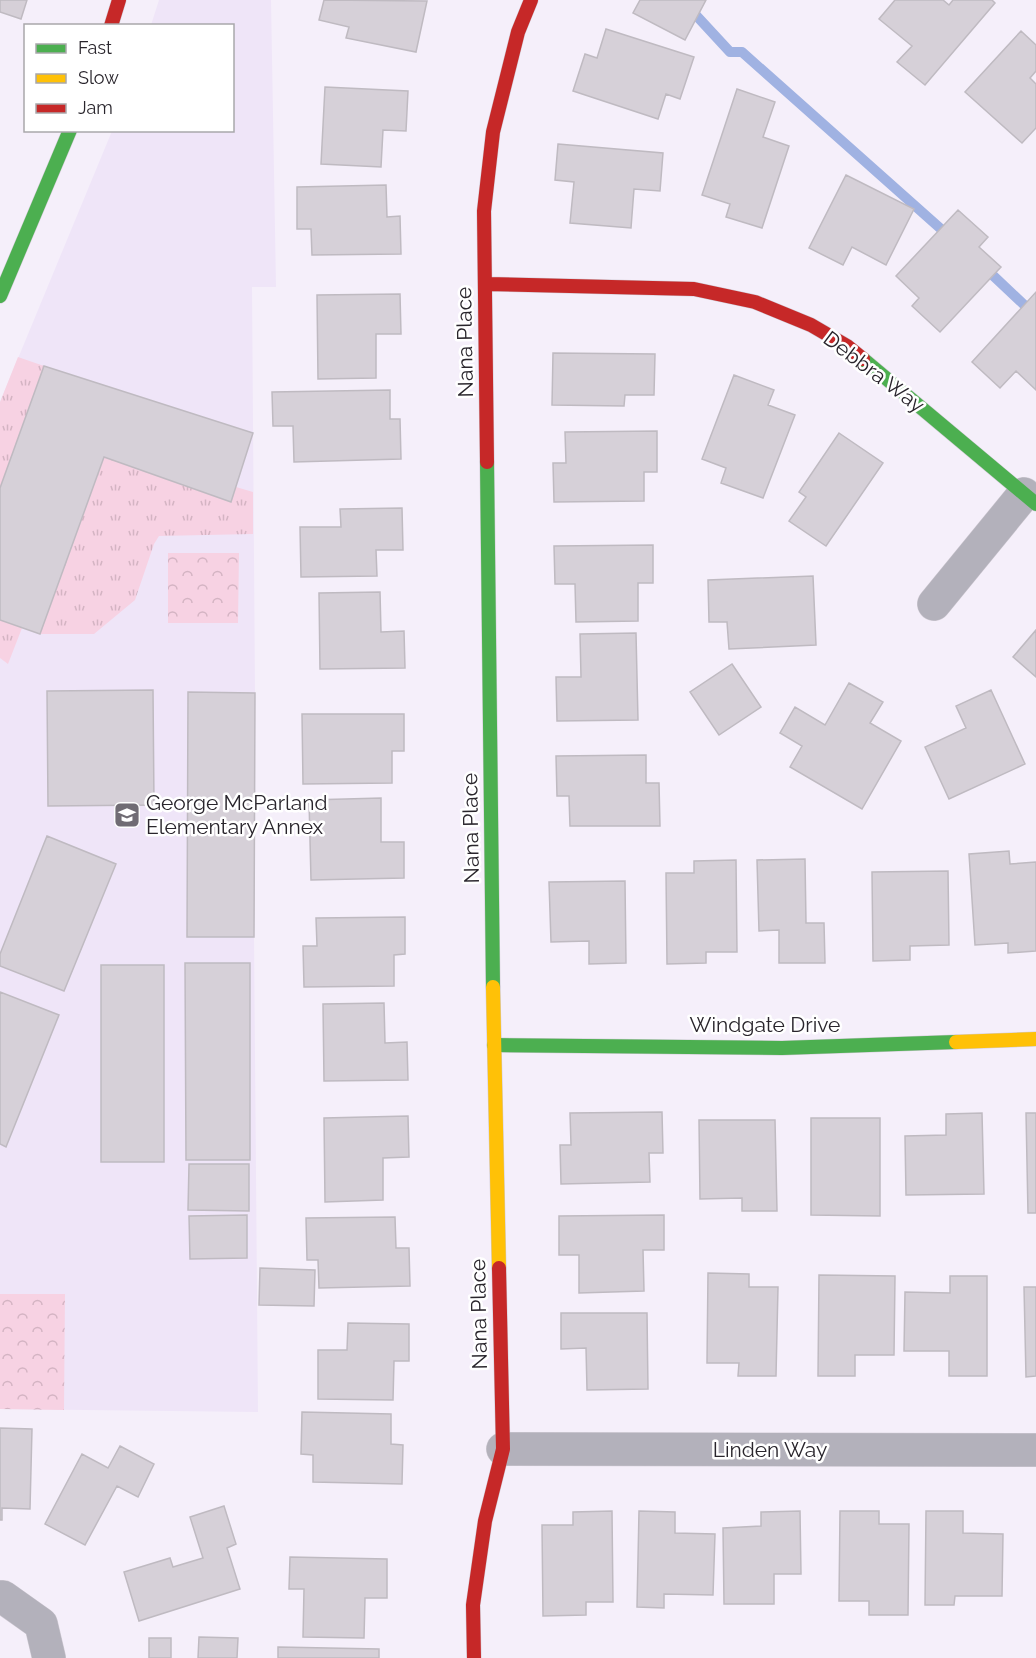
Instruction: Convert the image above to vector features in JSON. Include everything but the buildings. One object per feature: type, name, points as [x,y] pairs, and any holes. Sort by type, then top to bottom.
[{"type":"street","points":[[112,24],[119,0]]},
{"type":"street","name":"Nana Place","points":[[474,1658],[473,1605],[483,1532],[503,1449],[494,1045],[484,211],[493,132],[518,32],[531,0]]},
{"type":"street","points":[[0,296],[69,132]]},
{"type":"street","name":"Debbra Way","points":[[486,284],[694,289],[755,302],[811,325],[847,346],[1030,499],[934,604]]},
{"type":"street","name":"Windgate Drive","points":[[494,1045],[782,1048],[1036,1039]]},
{"type":"street","name":"Linden Way","points":[[503,1449],[1036,1450]]},
{"type":"street","points":[[0,1597],[41,1624],[49,1658]]},
{"type":"shaded area","name":"George McParland Elementary Annex","points":[[159,0],[271,0],[276,287],[252,287],[258,1412],[0,1409],[0,402],[112,132],[234,132],[234,24],[151,24]]},
{"type":"green space","points":[[18,357],[44,366],[0,488],[0,402]]},
{"type":"green space","points":[[104,457],[231,502],[236,487],[253,492],[253,534],[159,536],[154,544],[135,600],[94,634],[40,634]]},
{"type":"green space","points":[[168,553],[239,553],[238,623],[168,623]]},
{"type":"green space","points":[[0,620],[22,628],[8,664],[0,658]]},
{"type":"green space","points":[[0,1294],[65,1294],[64,1410],[0,1409]]},
{"type":"waterway","points":[[682,0],[730,52],[742,52],[950,237]]},
{"type":"waterway","points":[[984,267],[1036,316]]},
{"type":"traffic: fast","points":[[0,296],[69,132]]},
{"type":"traffic: fast","points":[[863,359],[1036,504]]},
{"type":"traffic: fast","points":[[487,462],[493,987]]},
{"type":"traffic: fast","points":[[494,1045],[782,1048],[956,1042]]},
{"type":"traffic: slow","points":[[493,987],[499,1268]]},
{"type":"traffic: slow","points":[[956,1042],[1036,1039]]},
{"type":"traffic: jam","points":[[112,24],[119,0]]},
{"type":"traffic: jam","points":[[487,462],[484,211],[493,132],[518,32],[531,0]]},
{"type":"traffic: jam","points":[[486,284],[694,289],[755,302],[811,325],[847,346],[863,359]]},
{"type":"traffic: jam","points":[[474,1658],[473,1605],[485,1521],[503,1449],[499,1268]]},
{"type":"place","name":"George McParland Elementary Annex","points":[[127,815]]}]
